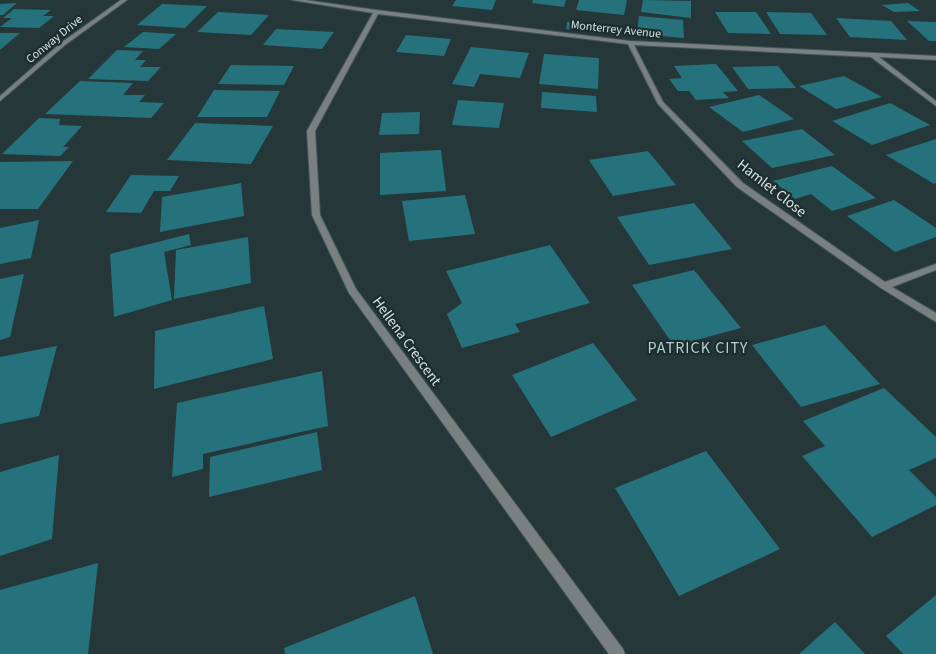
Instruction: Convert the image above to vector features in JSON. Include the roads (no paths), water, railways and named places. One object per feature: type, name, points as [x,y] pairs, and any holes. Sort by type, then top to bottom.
[{"type":"street","name":"Conway Drive","points":[[0,99],[63,44],[124,0]]},
{"type":"street","name":"Monterrey Avenue","points":[[295,0],[376,12],[630,43],[936,58]]},
{"type":"street","name":"Hellena Crescent","points":[[376,12],[311,131],[316,215],[352,291],[618,654]]},
{"type":"street","name":"Hamlet Close","points":[[630,43],[660,103],[740,185],[884,286],[936,318]]},
{"type":"street","points":[[874,56],[936,104]]},
{"type":"street","points":[[884,286],[936,267]]},
{"type":"district","name":"PATRICK CITY","points":[[698,347]]}]
